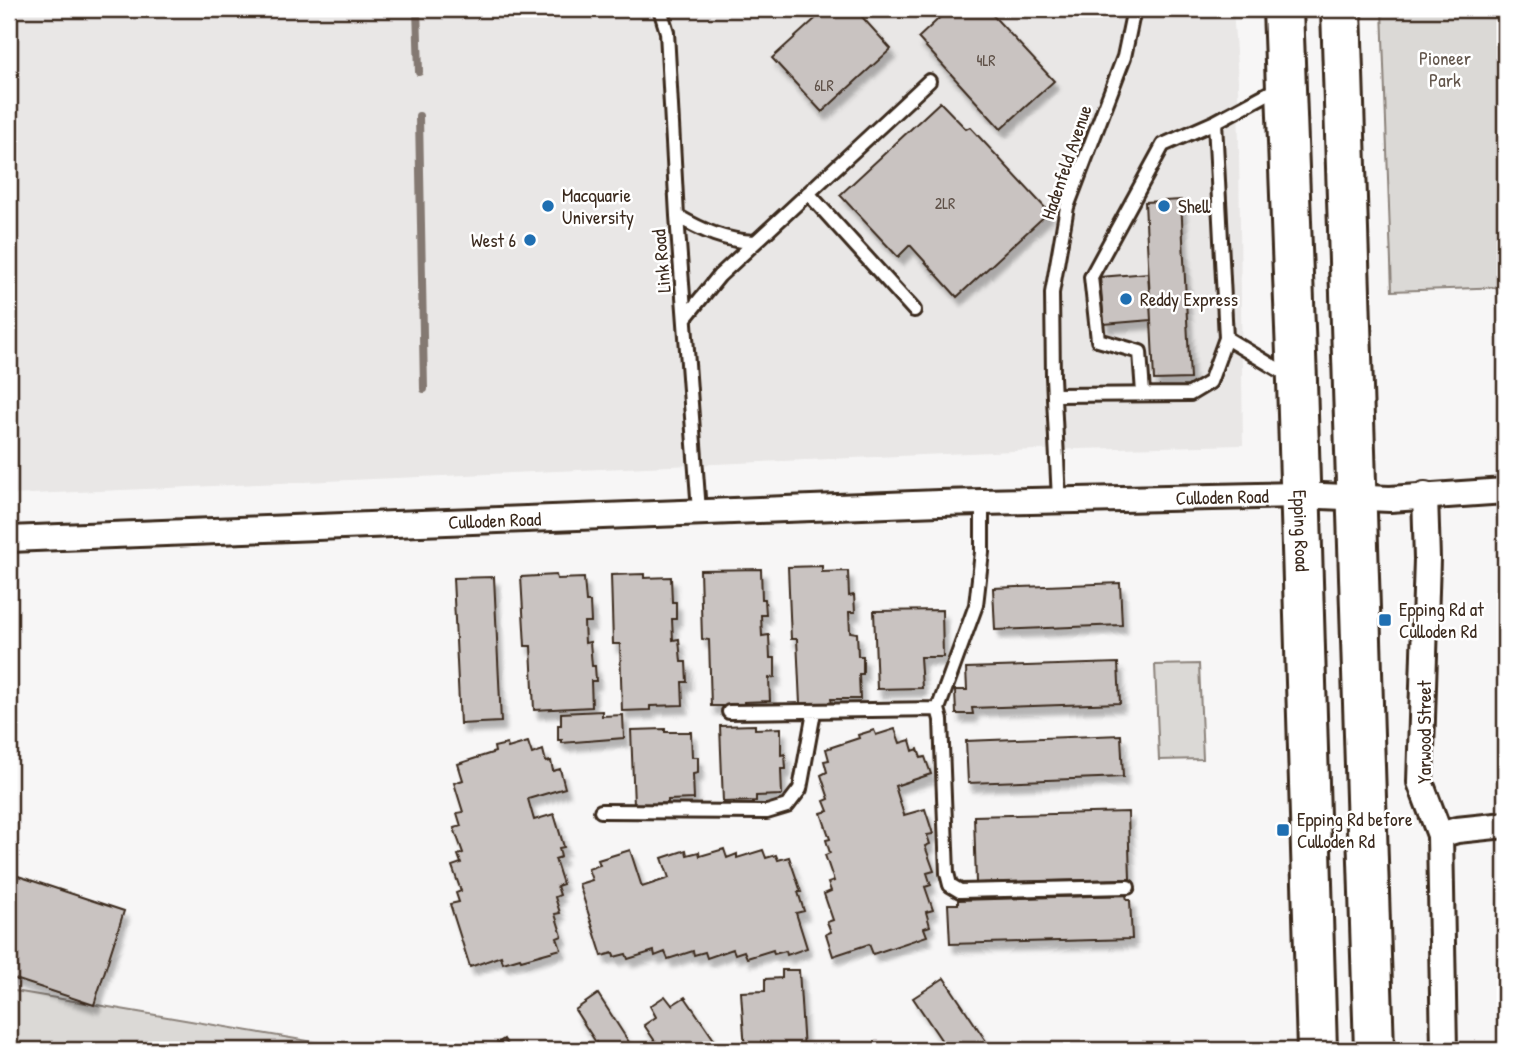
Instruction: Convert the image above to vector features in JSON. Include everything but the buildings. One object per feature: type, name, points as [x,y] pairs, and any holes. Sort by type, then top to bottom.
[{"type":"main road","name":"Epping Road","points":[[1283,9],[1317,1050]]},
{"type":"main road","points":[[1341,9],[1374,1050]]},
{"type":"street","name":"Culloden Road","points":[[9,539],[699,511],[1299,495],[1390,499],[1505,491]]},
{"type":"street","name":"Yarwood Street","points":[[1425,495],[1427,559],[1420,782],[1440,835],[1444,1050]]},
{"type":"street","points":[[1440,835],[1457,830],[1505,825]]},
{"type":"lane","name":"Link Road","points":[[660,9],[667,32],[677,216],[699,511]]},
{"type":"lane","name":"Hadenfeld Avenue","points":[[1059,500],[1052,293],[1067,207],[1124,57],[1134,9]]},
{"type":"lane","points":[[685,318],[719,276],[929,81]]},
{"type":"lane","points":[[1143,393],[1140,352],[1098,340],[1091,277],[1163,145],[1215,122],[1286,83]]},
{"type":"lane","points":[[1055,395],[1190,394],[1210,382],[1226,338],[1215,122]]},
{"type":"lane","points":[[808,193],[914,310]]},
{"type":"lane","points":[[677,216],[734,242],[755,242]]},
{"type":"lane","points":[[1226,338],[1297,381]]},
{"type":"lane","points":[[982,502],[982,552],[976,604],[938,709],[941,720],[947,873],[950,885],[960,891],[1128,887]]},
{"type":"lane","points":[[729,712],[938,709]]},
{"type":"lane","points":[[601,810],[767,812],[787,806],[800,789],[814,712]]},
{"type":"shaded area","name":"Macquarie University","points":[[9,9],[1233,9],[1238,81],[1243,445],[1036,450],[9,495]]},
{"type":"green space","name":"Pioneer Park","points":[[1382,9],[1505,9],[1505,287],[1392,291]]},
{"type":"green space","points":[[1199,664],[1203,759],[1159,760],[1155,665]]},
{"type":"green space","points":[[9,990],[361,1050],[9,1050]]},
{"type":"waterway","points":[[417,9],[419,72]]},
{"type":"waterway","points":[[419,116],[424,389]]},
{"type":"place","name":"Macquarie University","points":[[548,206]]},
{"type":"place","name":"Shell","points":[[1164,206]]},
{"type":"place","name":"West 6","points":[[530,240]]},
{"type":"place","name":"Reddy Express","points":[[1126,299]]},
{"type":"place","name":"Epping Rd at Culloden Rd","points":[[1385,620]]},
{"type":"place","name":"Epping Rd before Culloden Rd","points":[[1283,830]]}]
